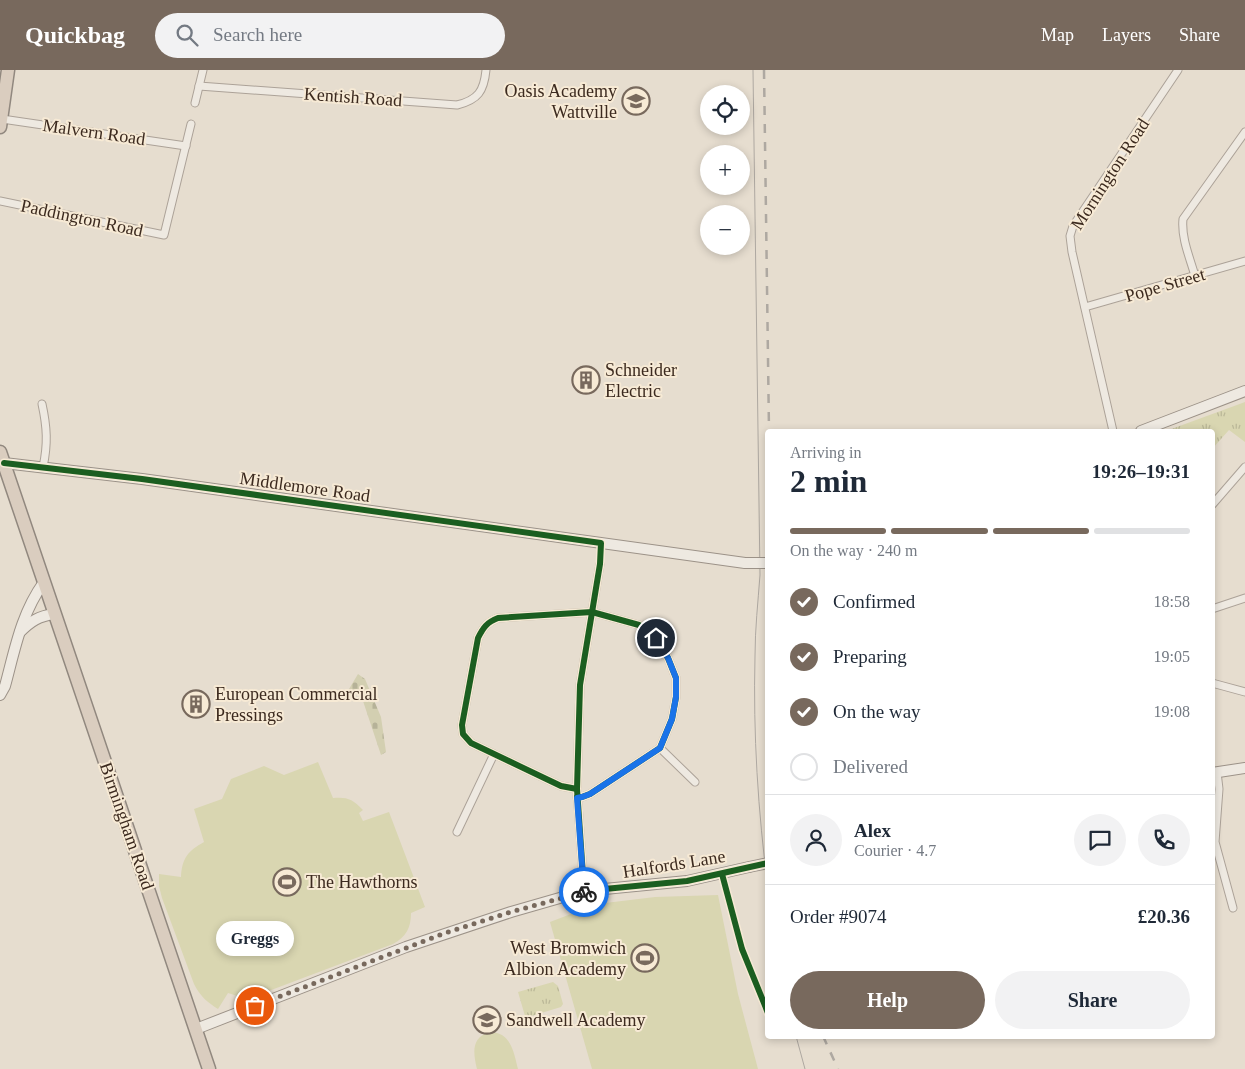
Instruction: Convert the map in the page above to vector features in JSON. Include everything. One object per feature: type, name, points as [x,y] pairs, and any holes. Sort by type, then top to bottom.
[{"type":"highway","points":[[1,123],[8,70]]},
{"type":"highway","name":"Birmingham Road","points":[[2,458],[209,1069]]},
{"type":"street","points":[[195,103],[203,70]]},
{"type":"street","name":"Kentish Road","points":[[199,86],[456,105],[477,96],[484,84],[486,70]]},
{"type":"street","name":"Mornington Road","points":[[1113,429],[1070,236],[1073,226],[1178,70]]},
{"type":"street","name":"Malvern Road","points":[[1,123],[186,146]]},
{"type":"street","points":[[186,146],[191,124]]},
{"type":"street","points":[[1195,276],[1182,229],[1183,219],[1245,132]]},
{"type":"street","name":"Paddington Road","points":[[0,201],[164,236],[186,146]]},
{"type":"street","name":"Pope Street","points":[[1085,308],[1245,261]]},
{"type":"street","points":[[1146,429],[1245,391]]},
{"type":"street","points":[[42,404],[47,429],[46,455],[43,467]]},
{"type":"street","name":"Middlemore Road","points":[[2,458],[43,467],[745,563],[765,563]]},
{"type":"street","points":[[1215,502],[1245,467]]},
{"type":"street","points":[[584,892],[576,789],[580,685],[600,564]]},
{"type":"street","points":[[0,695],[5,686],[24,617],[44,582]]},
{"type":"street","points":[[1215,608],[1245,598]]},
{"type":"street","points":[[576,789],[560,786],[471,744],[463,734],[462,725],[478,638],[483,628],[489,622],[498,618],[592,612],[639,625],[656,638],[668,658],[676,678],[676,697],[672,719],[660,748],[590,794],[577,798]]},
{"type":"street","points":[[19,633],[30,621],[54,614]]},
{"type":"street","points":[[1215,684],[1245,692]]},
{"type":"street","points":[[660,748],[695,782]]},
{"type":"street","points":[[457,832],[494,754]]},
{"type":"street","points":[[1233,908],[1215,842],[1219,789],[1215,773],[1245,768]]},
{"type":"street","name":"Halfords Lane","points":[[196,1029],[445,933],[511,912],[584,892],[687,881],[765,864]]},
{"type":"green space","points":[[1245,402],[1245,442],[1229,430],[1215,446],[1215,429],[1171,429]]},
{"type":"green space","points":[[358,674],[365,679],[381,717],[386,752],[381,755],[361,695],[349,689]]},
{"type":"green space","name":"The Hawthorns","points":[[318,762],[333,798],[346,798],[356,803],[363,810],[359,813],[363,821],[389,812],[425,907],[411,913],[407,931],[393,944],[258,995],[244,998],[228,993],[218,1009],[204,998],[194,984],[162,898],[159,874],[181,877],[184,860],[190,852],[204,842],[194,809],[222,799],[231,779],[264,766],[284,775]]},
{"type":"green space","name":"West Bromwich Albion Academy","points":[[718,895],[738,994],[758,1069],[592,1069],[550,922],[597,904],[655,897]]},
{"type":"green space","points":[[553,982],[558,986],[563,1004],[561,1007],[528,1017],[525,1016],[518,992]]},
{"type":"green space","points":[[490,1032],[497,1033],[507,1039],[513,1050],[518,1069],[477,1069],[474,1052],[476,1042],[484,1034]]},
{"type":"tram line","points":[[753,70],[760,575],[756,636],[755,714],[759,802],[765,864]]},
{"type":"tram line","points":[[797,1039],[805,1069]]},
{"type":"railway","points":[[764,70],[769,429]]},
{"type":"railway","points":[[824,1039],[838,1069]]},
{"type":"cycle path","points":[[4,463],[142,479],[601,543],[600,564],[580,685],[577,789],[584,891],[687,881],[765,864]]},
{"type":"cycle path","points":[[577,789],[561,786],[471,743],[463,734],[462,725],[478,638],[491,621],[498,618],[592,612],[639,625],[656,638],[668,658],[676,678],[676,697],[672,719],[660,748],[590,794],[577,797]]},
{"type":"cycle path","points":[[722,874],[742,949],[765,1006]]},
{"type":"way so far","points":[[255,1006],[445,933],[584,892]]},
{"type":"place","name":"Oasis Academy Wattville","points":[[636,101]]},
{"type":"place","name":"Schneider Electric","points":[[586,380]]},
{"type":"place","name":"European Commercial Pressings","points":[[196,704]]},
{"type":"place","name":"The Hawthorns","points":[[287,882]]},
{"type":"place","name":"West Bromwich Albion Academy","points":[[645,958]]},
{"type":"place","name":"Greggs","points":[[255,1006]]},
{"type":"place","name":"Sandwell Academy","points":[[487,1020]]},
{"type":"route","points":[[584,892],[577,798],[590,794],[660,748],[672,719],[676,697],[676,678],[668,658],[656,638]]}]
